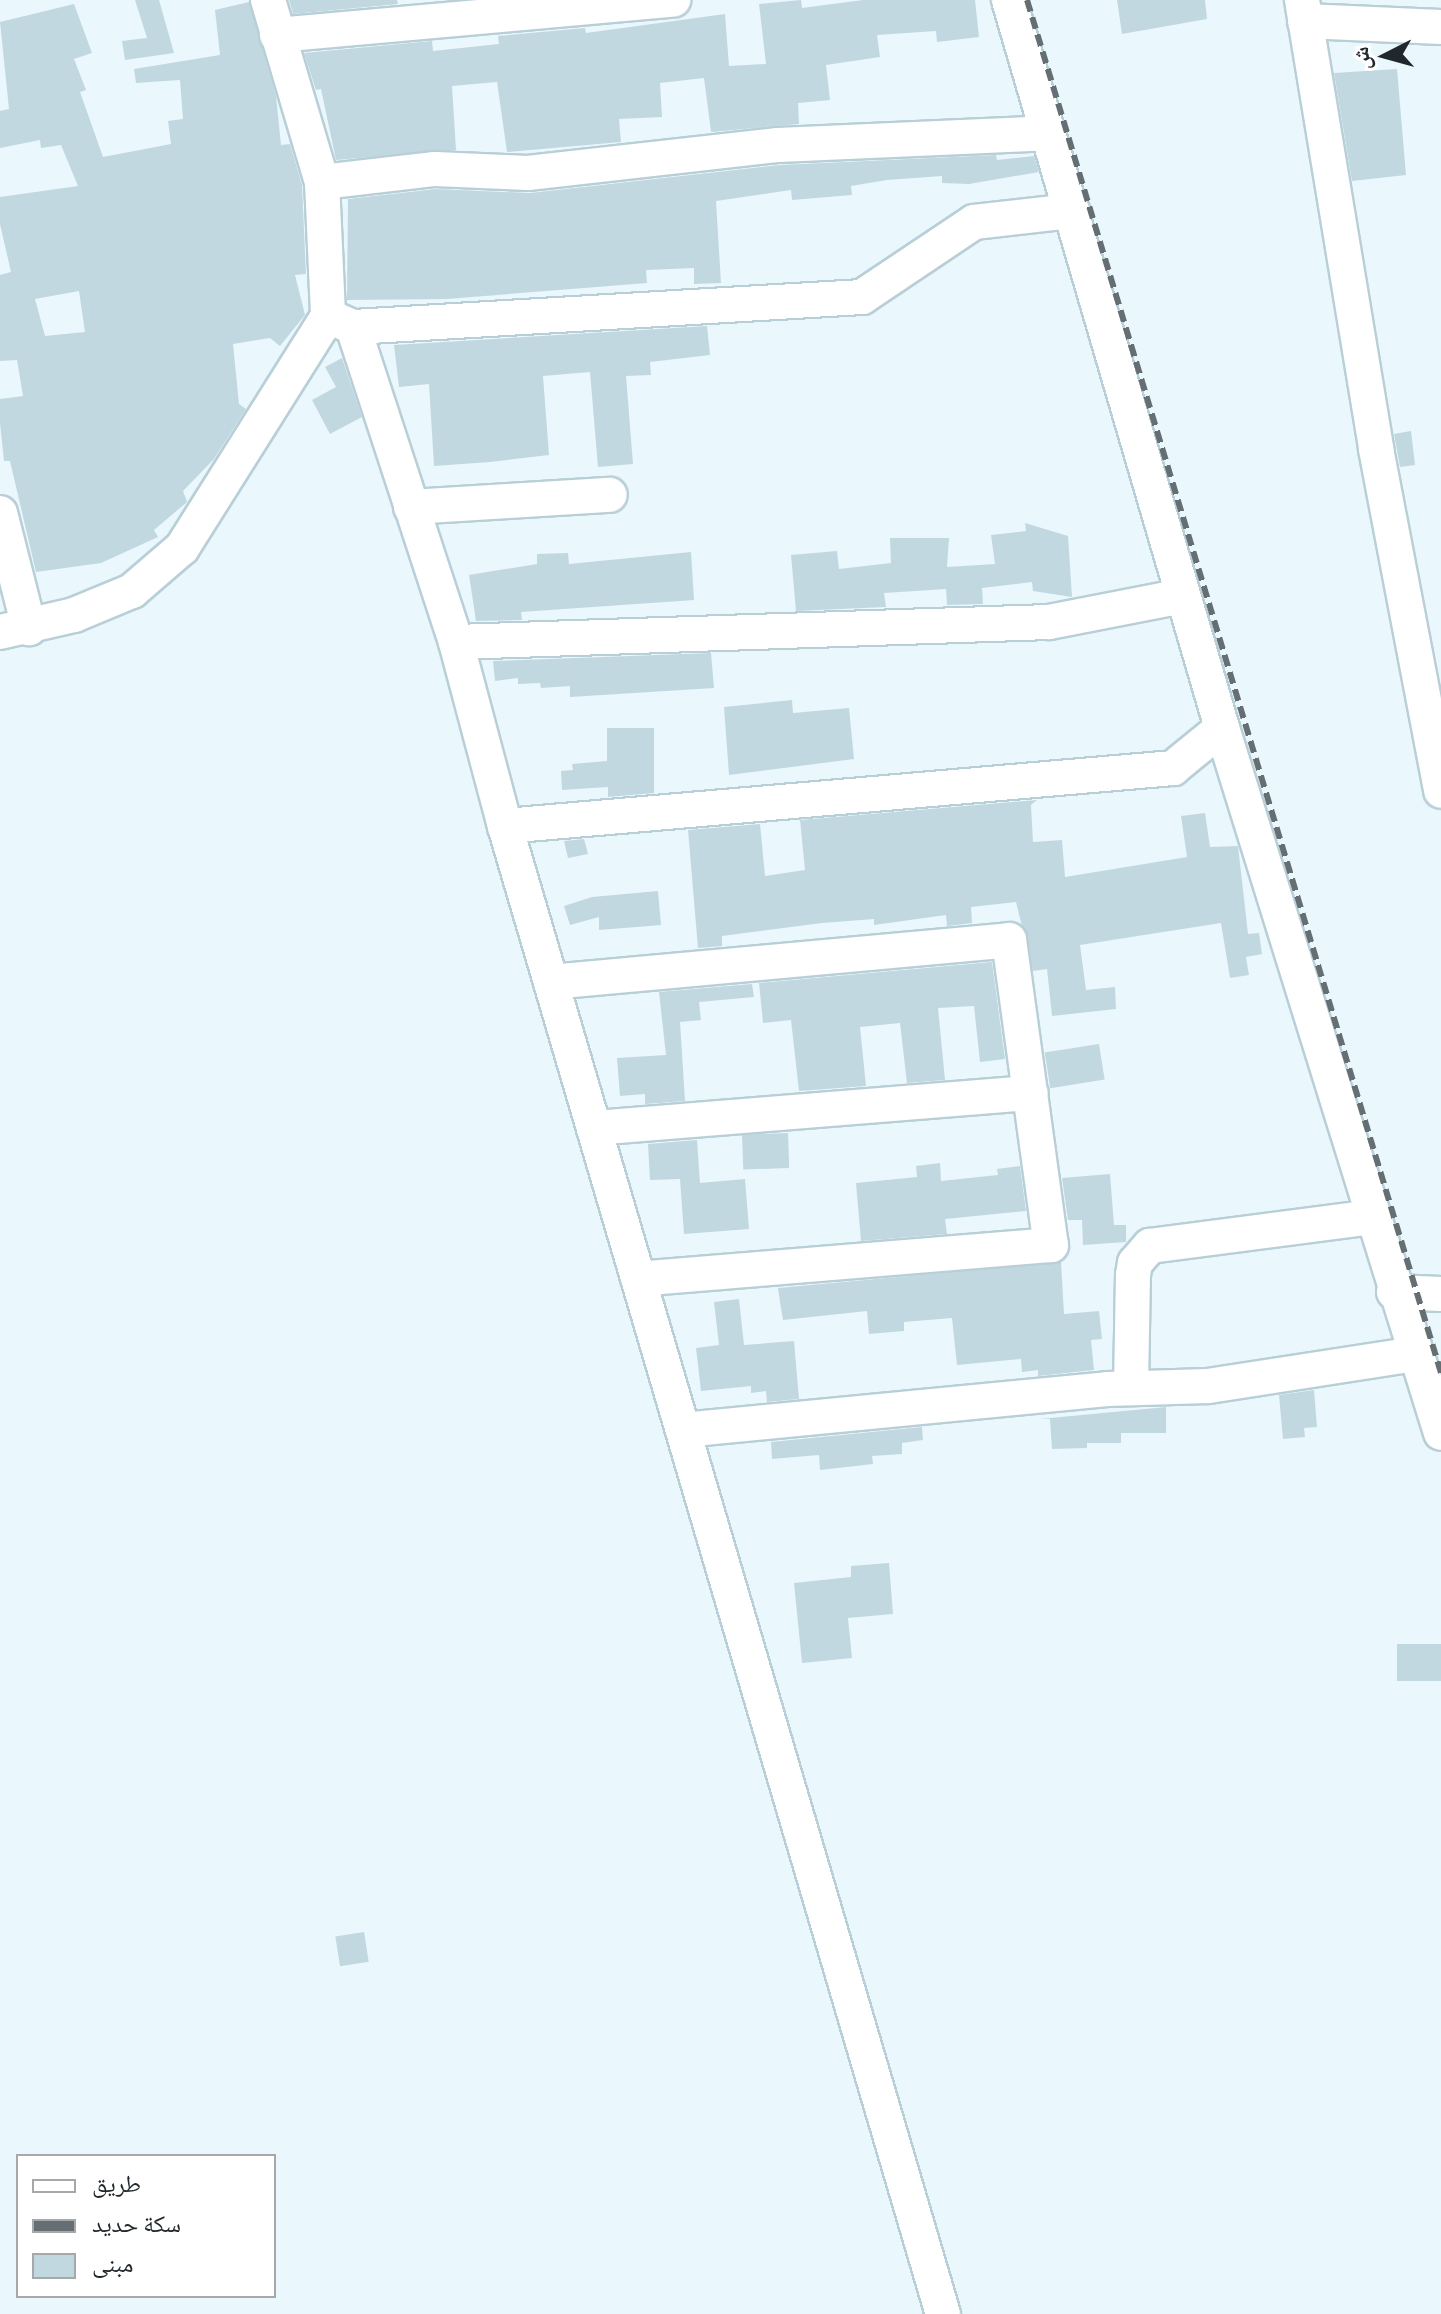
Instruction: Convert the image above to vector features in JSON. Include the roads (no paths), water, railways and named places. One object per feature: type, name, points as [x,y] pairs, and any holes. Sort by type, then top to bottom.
[{"type":"street","points":[[268,0],[322,182],[340,322],[411,507],[456,642],[505,826],[943,2314]]},
{"type":"street","points":[[277,35],[673,0]]},
{"type":"street","points":[[1009,0],[1222,728],[1394,1292],[1441,1433]]},
{"type":"street","points":[[1441,27],[1304,11],[1376,449],[1441,791]]},
{"type":"street","points":[[322,182],[435,169],[528,173],[778,145],[1048,133]]},
{"type":"street","points":[[340,322],[862,297],[974,222],[1072,211]]},
{"type":"street","points":[[0,513],[14,630],[132,591],[182,548],[340,322]]},
{"type":"street","points":[[411,507],[610,495]]},
{"type":"street","points":[[456,642],[1049,622],[1183,596]]},
{"type":"street","points":[[505,826],[1173,768],[1222,728]]},
{"type":"street","points":[[551,982],[1009,940],[1051,1245],[638,1279]]},
{"type":"street","points":[[594,1128],[1031,1093]]},
{"type":"street","points":[[1131,1388],[1133,1275],[1135,1263],[1150,1246],[1372,1217]]},
{"type":"street","points":[[1394,1292],[1441,1294]]},
{"type":"street","points":[[683,1430],[1131,1388],[1244,1383],[1415,1354]]},
{"type":"railway","points":[[1027,0],[1441,1373]]}]
